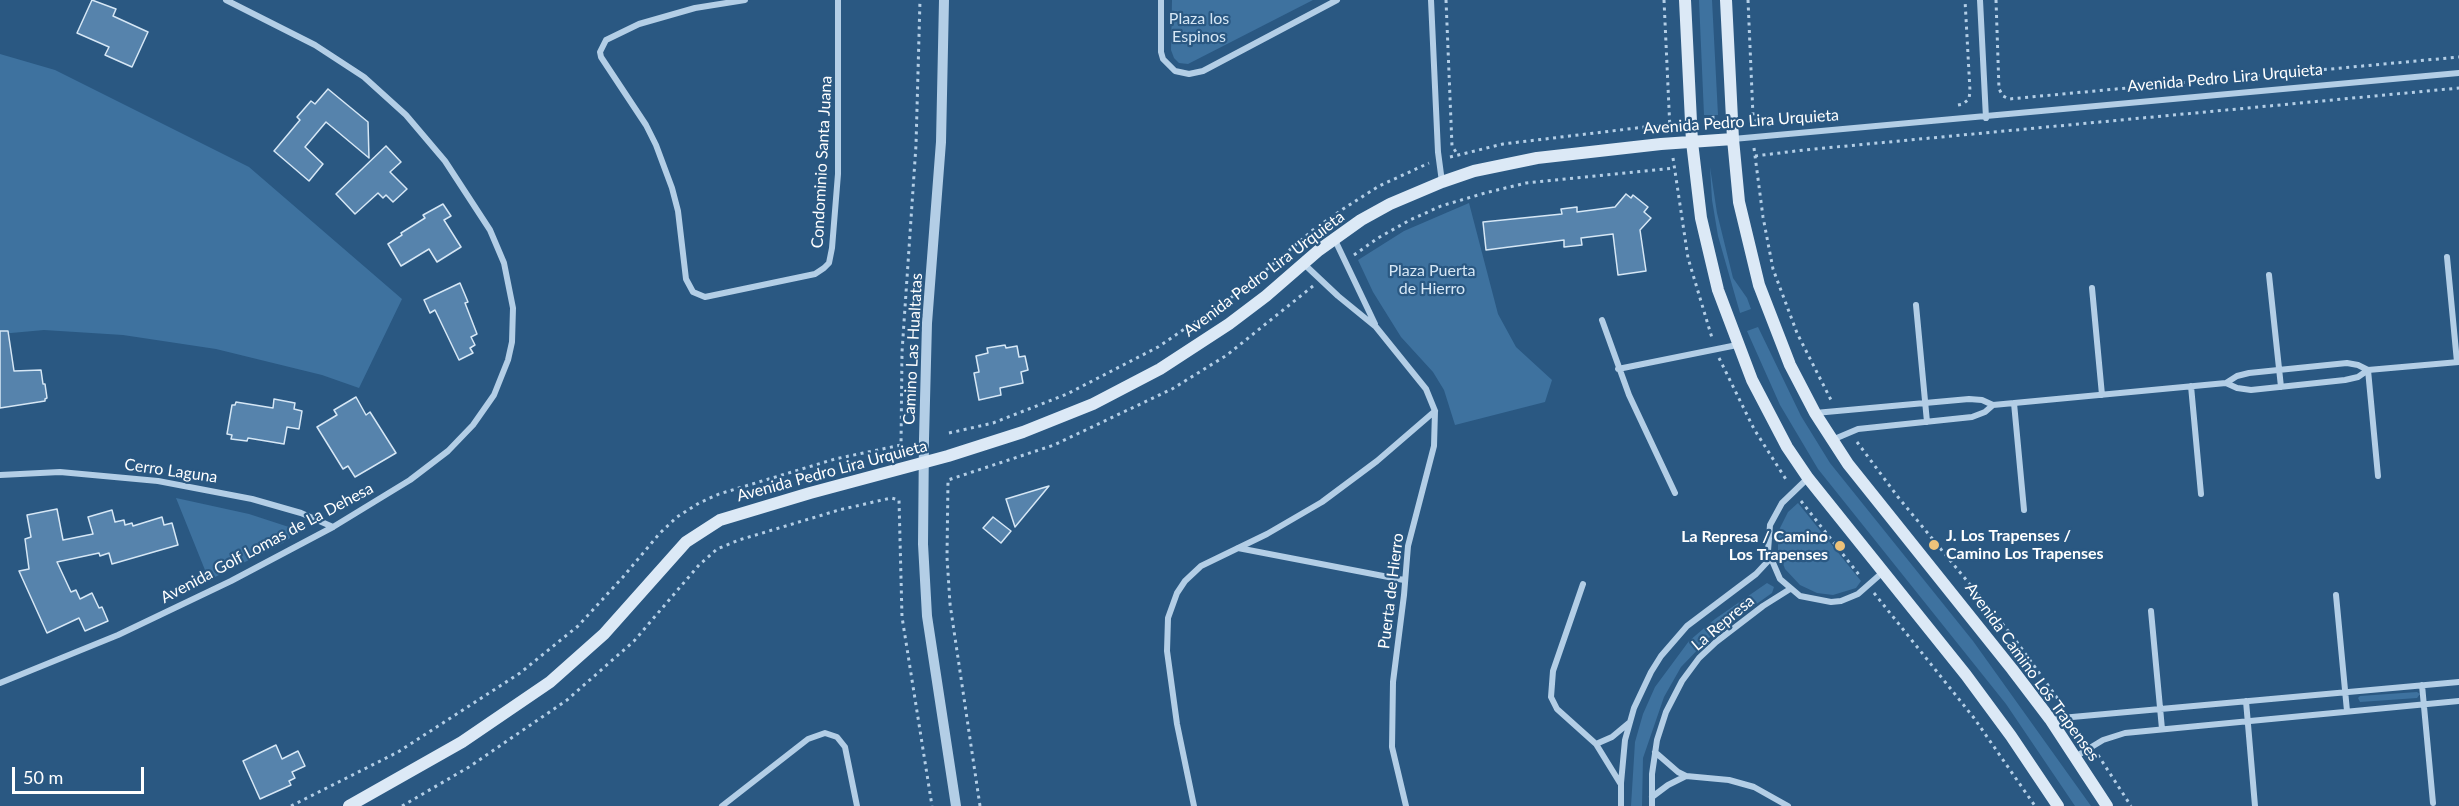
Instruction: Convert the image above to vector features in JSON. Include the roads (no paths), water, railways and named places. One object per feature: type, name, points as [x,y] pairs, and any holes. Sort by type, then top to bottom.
[{"type":"main road","points":[[1685,0],[1692,142],[1700,209],[1709,255],[1737,345],[1769,415],[1808,478],[1966,675],[2058,806]]},
{"type":"main road","name":"Avenida Camino Los Trapenses","points":[[1726,0],[1733,139],[1739,202],[1759,285],[1778,339],[1815,413],[1832,440],[1865,486],[1966,609],[2050,719],[2107,806]]},
{"type":"main road","name":"Avenida Pedro Lira Urquieta","points":[[349,806],[462,742],[550,682],[604,634],[686,542],[708,526],[745,511],[923,463],[1023,432],[1093,404],[1190,351],[1229,324],[1334,238],[1390,204],[1442,182],[1474,171],[1537,158],[1733,139]]},
{"type":"street","name":"Avenida Golf Lomas de La Dehesa","points":[[0,683],[175,609],[333,526],[410,480],[462,437],[483,412],[494,395],[508,360],[513,326],[511,291],[504,263],[490,230],[446,161],[406,114],[364,77],[342,61],[286,29],[226,0]]},
{"type":"street","name":"Condominio Santa Juana","points":[[745,0],[695,8],[646,22],[606,40],[601,47],[601,57],[634,105],[656,145],[678,211],[686,279],[693,292],[705,297],[815,274],[829,263],[838,174],[838,0]]},
{"type":"street","name":"Camino Las Hualtatas","points":[[944,0],[941,142],[927,323],[923,463],[924,583],[956,806]]},
{"type":"street","points":[[1161,0],[1163,59],[1175,71],[1189,74],[1203,70],[1337,0]]},
{"type":"street","points":[[1431,0],[1438,152],[1442,182]]},
{"type":"street","points":[[1980,0],[1986,117]]},
{"type":"street","name":"Avenida Pedro Lira Urquieta","points":[[1733,139],[2459,73]]},
{"type":"street","name":"Puerta de Hierro","points":[[1334,238],[1376,327]]},
{"type":"street","points":[[2226,383],[2244,390],[2281,387],[2345,381],[2358,377],[2368,370],[2458,362],[2447,257]]},
{"type":"street","name":"Puerta de Hierro","points":[[1303,263],[1376,327],[1426,389],[1435,411],[1434,446],[1408,546],[1391,718],[1394,761],[1406,806]]},
{"type":"street","points":[[2269,275],[2281,387]]},
{"type":"street","points":[[2092,288],[2102,395]]},
{"type":"street","points":[[1916,305],[1927,422]]},
{"type":"street","points":[[1602,320],[1618,369],[1675,492]]},
{"type":"street","points":[[1618,369],[1737,345]]},
{"type":"street","points":[[1815,413],[1976,399],[1993,405],[2102,395],[2226,383],[2243,374],[2347,363],[2368,370]]},
{"type":"street","points":[[2368,370],[2378,476]]},
{"type":"street","points":[[2191,386],[2202,494]]},
{"type":"street","points":[[2014,403],[2024,510]]},
{"type":"street","points":[[1832,440],[1849,431],[1971,417],[1984,412],[1993,405]]},
{"type":"street","points":[[1194,806],[1177,724],[1168,664],[1166,634],[1168,618],[1177,593],[1192,573],[1210,561],[1322,502],[1377,461],[1435,411]]},
{"type":"street","name":"Cerro Laguna","points":[[0,475],[60,472],[158,481],[252,499],[301,513],[333,526]]},
{"type":"street","points":[[1808,478],[1782,503],[1772,519],[1768,535],[1770,559],[1780,579],[1790,589],[1811,599],[1841,601],[1858,594],[1883,573]]},
{"type":"street","points":[[1238,548],[1404,580]]},
{"type":"street","name":"La Represa","points":[[1621,806],[1625,740],[1651,672],[1673,641],[1700,615],[1756,574],[1770,559]]},
{"type":"street","points":[[1583,584],[1556,662],[1551,691],[1557,709],[1596,744],[1621,783]]},
{"type":"street","name":"La Represa","points":[[1652,806],[1655,752],[1666,712],[1689,670],[1733,628],[1790,589]]},
{"type":"street","points":[[2336,596],[2347,711]]},
{"type":"street","points":[[2151,611],[2162,729]]},
{"type":"street","points":[[2050,719],[2459,682]]},
{"type":"street","points":[[2422,685],[2433,803]]},
{"type":"street","points":[[2076,757],[2092,746],[2115,736],[2162,729],[2459,700]]},
{"type":"street","points":[[2246,701],[2254,806]]},
{"type":"street","points":[[1596,744],[1612,737],[1630,722]]},
{"type":"street","points":[[722,806],[808,739],[825,734],[837,737],[845,747],[857,806]]},
{"type":"street","points":[[1655,752],[1670,767],[1686,776],[1729,780],[1754,787],[1788,806]]},
{"type":"street","points":[[1652,797],[1668,785],[1686,776]]},
{"type":"place","name":"J. Los Trapenses / Camino Los Trapenses","points":[[1934,545]]},
{"type":"place","name":"La Represa / Camino Los Trapenses","points":[[1840,546]]},
{"type":"park label","name":"Plaza los Espinos","points":[[1199,28]]},
{"type":"park label","name":"Plaza Puerta de Hierro","points":[[1432,280]]}]
